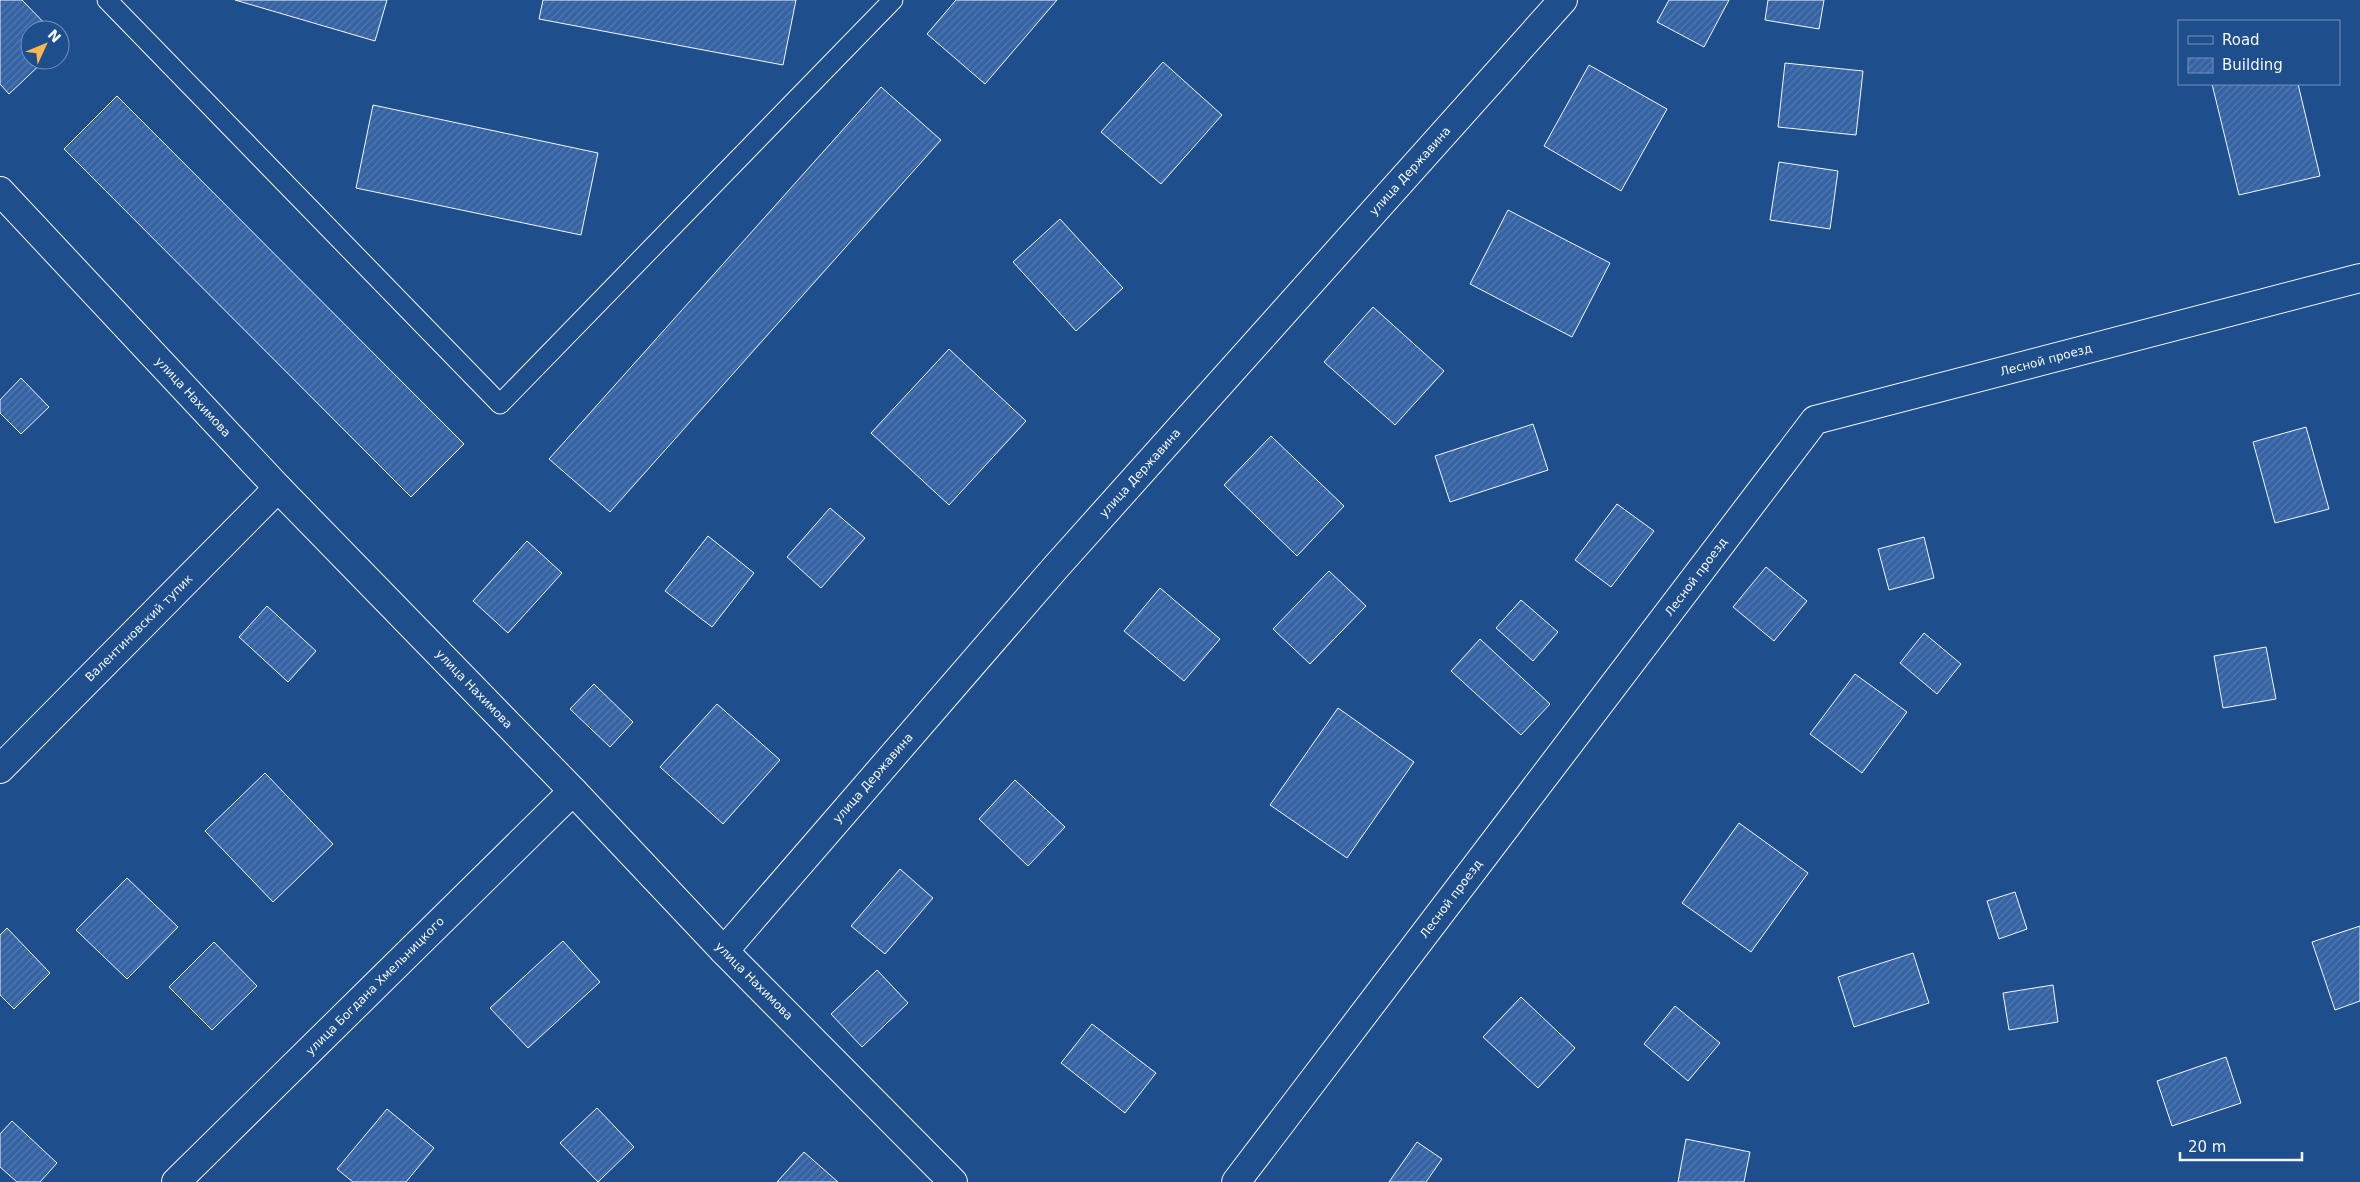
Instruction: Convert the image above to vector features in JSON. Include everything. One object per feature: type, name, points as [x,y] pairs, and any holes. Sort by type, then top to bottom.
[{"type":"street","name":"улица Державина","points":[[724,951],[1056,567],[1563,0]]},
{"type":"street","name":"улица Нахимова","points":[[0,191],[278,488],[573,791],[724,951],[952,1182]]},
{"type":"street","name":"Лесной проезд","points":[[1236,1182],[1815,420],[2360,278]]},
{"type":"street","name":"Валентиновский тупик","points":[[0,769],[278,488]]},
{"type":"street","name":"улица Богдана Хмельницкого","points":[[176,1182],[573,791]]},
{"type":"lane","points":[[106,0],[500,404],[893,0]]},
{"type":"building","points":[[0,0],[22,0],[41,20],[20,20],[20,70],[34,70],[9,94],[0,84]]},
{"type":"building","points":[[235,0],[387,0],[375,41]]},
{"type":"building","points":[[543,0],[796,0],[783,65],[539,19]]},
{"type":"building","points":[[956,0],[1057,0],[985,84],[927,34]]},
{"type":"building","points":[[1669,0],[1729,0],[1704,47],[1657,22]]},
{"type":"building","points":[[1768,0],[1824,0],[1819,29],[1765,20]]},
{"type":"building","points":[[1163,62],[1222,115],[1161,184],[1101,132]]},
{"type":"building","points":[[1785,63],[1863,71],[1856,135],[1778,127]]},
{"type":"building","points":[[1589,65],[1667,109],[1621,191],[1544,146]]},
{"type":"building","points":[[2212,85],[2298,85],[2320,176],[2239,195]]},
{"type":"building","points":[[881,87],[941,140],[610,512],[549,459]]},
{"type":"building","points":[[117,96],[464,444],[411,497],[64,149]]},
{"type":"building","points":[[373,105],[598,153],[581,235],[356,188]]},
{"type":"building","points":[[1779,162],[1838,171],[1830,229],[1770,220]]},
{"type":"building","points":[[1508,210],[1610,263],[1572,337],[1470,284]]},
{"type":"building","points":[[1060,219],[1123,288],[1076,331],[1013,262]]},
{"type":"building","points":[[1373,307],[1444,371],[1395,425],[1324,362]]},
{"type":"building","points":[[949,349],[1026,421],[949,505],[871,433]]},
{"type":"building","points":[[21,378],[49,407],[21,434],[0,413],[0,400]]},
{"type":"building","points":[[1533,424],[1548,470],[1450,502],[1435,456]]},
{"type":"building","points":[[2306,427],[2329,509],[2275,523],[2253,442]]},
{"type":"building","points":[[1271,436],[1344,506],[1297,556],[1224,485]]},
{"type":"building","points":[[1617,504],[1654,531],[1611,587],[1575,560]]},
{"type":"building","points":[[830,508],[865,538],[821,588],[787,557]]},
{"type":"building","points":[[708,536],[754,573],[712,627],[665,591]]},
{"type":"building","points":[[1924,537],[1934,578],[1889,590],[1878,549]]},
{"type":"building","points":[[527,541],[562,573],[508,633],[473,601]]},
{"type":"building","points":[[1766,567],[1807,601],[1774,641],[1733,607]]},
{"type":"building","points":[[1329,571],[1366,606],[1310,664],[1273,629]]},
{"type":"building","points":[[1160,588],[1220,639],[1184,681],[1124,631]]},
{"type":"building","points":[[1521,600],[1558,632],[1533,661],[1496,628]]},
{"type":"building","points":[[267,606],[316,651],[288,682],[239,637]]},
{"type":"building","points":[[1924,633],[1961,664],[1937,694],[1900,663]]},
{"type":"building","points":[[1480,639],[1550,704],[1521,735],[1451,671]]},
{"type":"building","points":[[2266,647],[2276,699],[2223,708],[2214,656]]},
{"type":"building","points":[[1855,674],[1907,712],[1862,773],[1810,734]]},
{"type":"building","points":[[594,684],[633,722],[610,747],[570,709]]},
{"type":"building","points":[[717,704],[780,760],[723,824],[660,767]]},
{"type":"building","points":[[1338,708],[1414,762],[1347,858],[1270,805]]},
{"type":"building","points":[[265,773],[333,844],[273,902],[205,831]]},
{"type":"building","points":[[1015,780],[1065,827],[1028,866],[979,819]]},
{"type":"building","points":[[1739,823],[1808,873],[1751,952],[1682,903]]},
{"type":"building","points":[[900,869],[933,898],[885,954],[851,926]]},
{"type":"building","points":[[127,878],[178,927],[127,979],[76,930]]},
{"type":"building","points":[[2015,892],[2027,929],[1999,939],[1987,901]]},
{"type":"building","points":[[2360,926],[2360,1001],[2335,1010],[2312,942]]},
{"type":"building","points":[[7,928],[50,973],[14,1009],[0,995],[0,935]]},
{"type":"building","points":[[563,941],[600,982],[528,1048],[490,1008]]},
{"type":"building","points":[[214,942],[257,986],[212,1030],[169,987]]},
{"type":"building","points":[[1913,953],[1929,1003],[1854,1027],[1838,977]]},
{"type":"building","points":[[877,970],[908,1003],[862,1047],[831,1014]]},
{"type":"building","points":[[2053,985],[2058,1022],[2009,1030],[2003,993]]},
{"type":"building","points":[[1521,997],[1575,1048],[1538,1088],[1483,1037]]},
{"type":"building","points":[[1675,1006],[1720,1043],[1688,1081],[1644,1044]]},
{"type":"building","points":[[1092,1024],[1156,1073],[1125,1113],[1061,1063]]},
{"type":"building","points":[[2226,1057],[2241,1103],[2172,1126],[2157,1081]]},
{"type":"building","points":[[597,1108],[634,1147],[598,1182],[560,1143]]},
{"type":"building","points":[[387,1109],[434,1148],[406,1182],[353,1182],[337,1169]]},
{"type":"building","points":[[12,1121],[57,1163],[40,1182],[17,1182],[0,1167],[0,1134]]},
{"type":"building","points":[[1686,1139],[1750,1152],[1744,1182],[1678,1182]]},
{"type":"building","points":[[1417,1142],[1442,1159],[1426,1182],[1389,1182]]},
{"type":"building","points":[[804,1152],[838,1182],[777,1182]]}]
